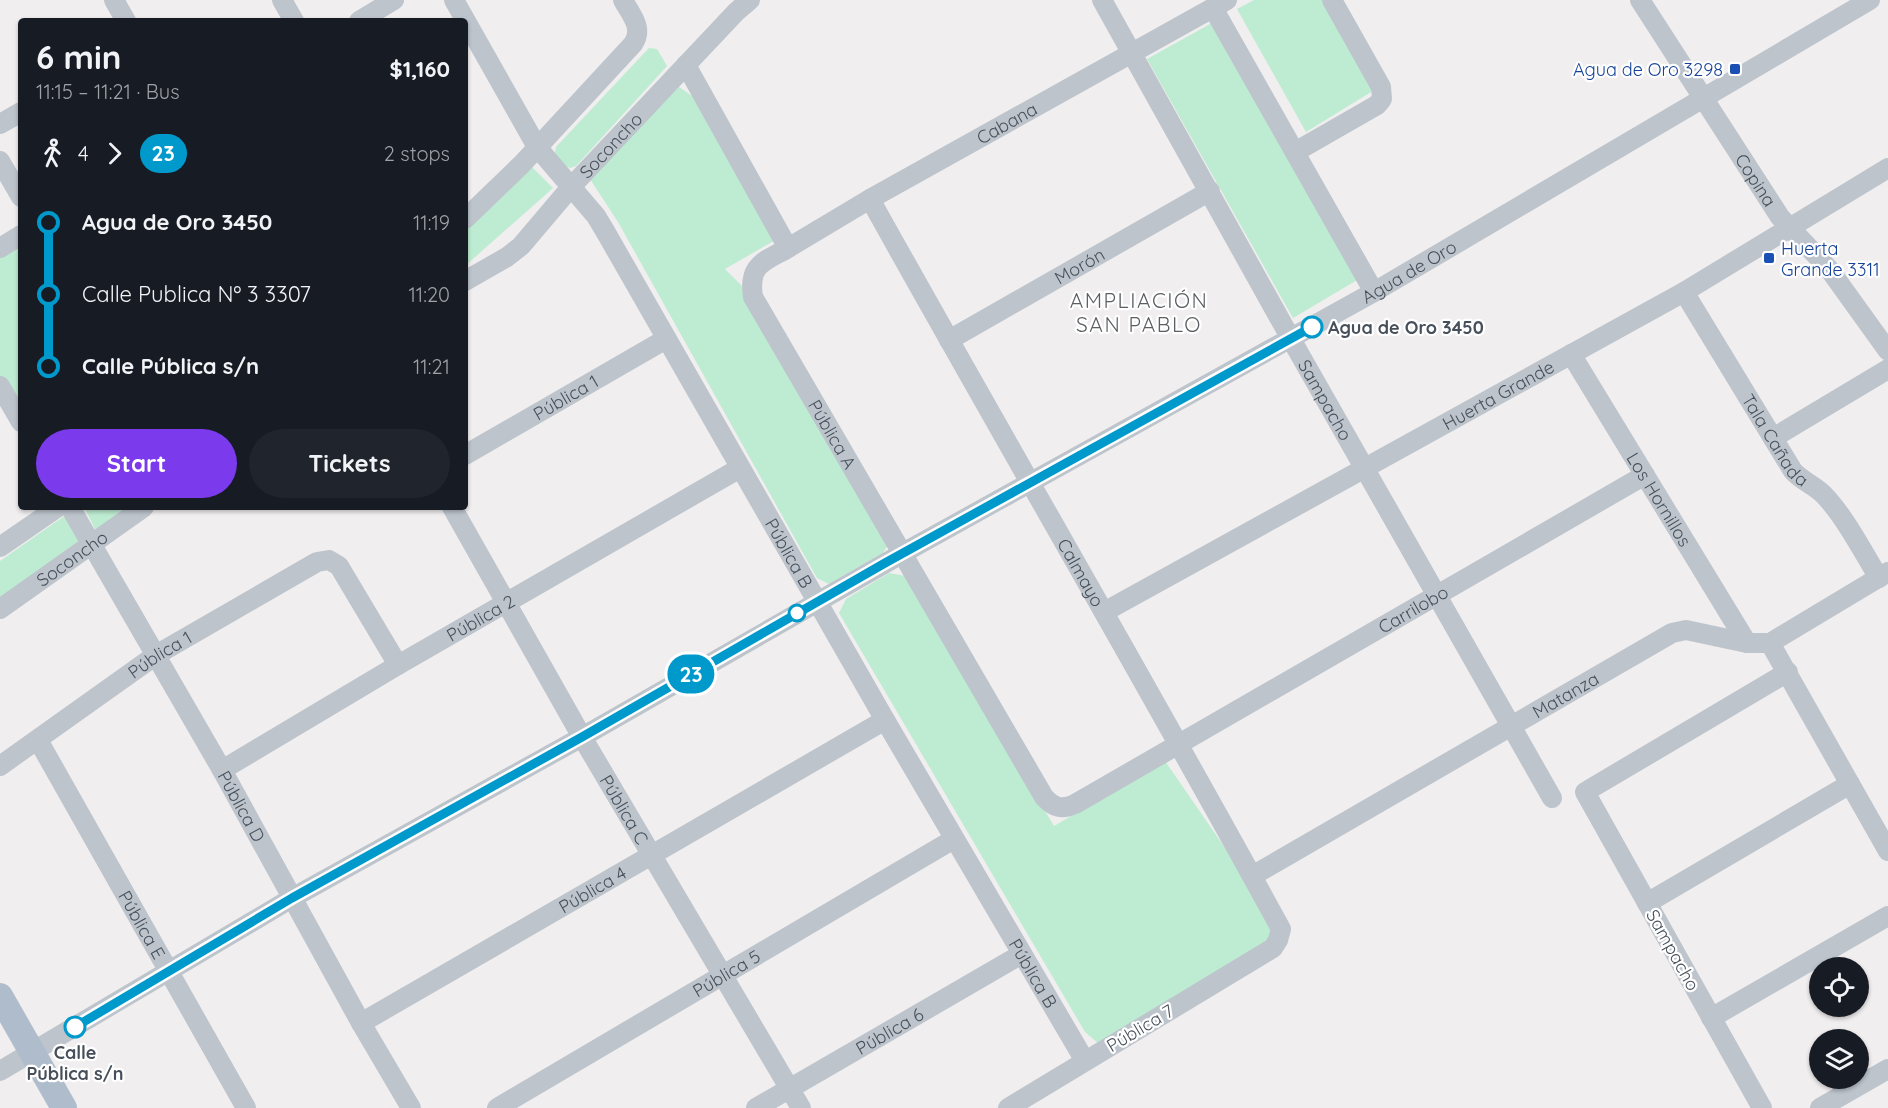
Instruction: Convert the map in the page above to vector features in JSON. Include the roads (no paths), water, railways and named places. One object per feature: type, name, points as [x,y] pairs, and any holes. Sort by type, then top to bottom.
[{"type":"main road","points":[[0,996],[64,1108]]},
{"type":"street","points":[[114,0],[124,18]]},
{"type":"street","points":[[282,0],[292,18]]},
{"type":"street","points":[[364,18],[394,0]]},
{"type":"street","name":"Pública B","points":[[454,0],[464,18]]},
{"type":"street","points":[[468,216],[537,147],[633,44],[638,36],[637,24],[623,0]]},
{"type":"street","name":"Soconcho","points":[[468,279],[507,257],[521,246],[571,186],[750,0]]},
{"type":"street","name":"Sampacho","points":[[1102,0],[1291,339],[1552,798]]},
{"type":"street","points":[[1295,152],[1377,105],[1382,99],[1381,87],[1332,0]]},
{"type":"street","name":"Copina","points":[[1640,0],[1789,228],[1829,269],[1888,351]]},
{"type":"street","name":"Agua de Oro","points":[[582,737],[903,553],[1374,292],[1870,0]]},
{"type":"street","points":[[1220,4],[1295,152],[1374,292]]},
{"type":"street","name":"Cabana","points":[[788,248],[1220,4]]},
{"type":"street","name":"Pública B","points":[[468,25],[537,147],[596,216],[885,720],[1085,1061]]},
{"type":"street","points":[[686,65],[788,248]]},
{"type":"street","points":[[0,124],[18,114]]},
{"type":"street","points":[[0,161],[18,192]]},
{"type":"street","name":"Huerta Grande","points":[[1104,612],[1684,292],[1888,168]]},
{"type":"street","name":"Morón","points":[[949,340],[1210,191]]},
{"type":"street","name":"Calmayo","points":[[870,200],[1179,743],[1281,929],[1273,948]]},
{"type":"street","points":[[0,248],[18,237]]},
{"type":"street","name":"Pública A","points":[[788,248],[760,264],[751,282],[753,297],[1044,797],[1057,807],[1065,809],[1179,743]]},
{"type":"street","name":"Tala Cañada","points":[[1684,292],[1793,471],[1832,503],[1884,575]]},
{"type":"street","name":"Pública 1","points":[[468,453],[666,339]]},
{"type":"street","name":"Los Hornillos","points":[[1571,354],[1747,644]]},
{"type":"street","points":[[1773,438],[1888,369]]},
{"type":"street","points":[[0,386],[18,418]]},
{"type":"street","name":"Pública 2","points":[[222,770],[398,665],[740,468]]},
{"type":"street","name":"Carrilobo","points":[[1179,743],[1645,476]]},
{"type":"street","points":[[0,547],[54,510]]},
{"type":"street","name":"Pública D","points":[[71,510],[222,770],[361,1023],[411,1108]]},
{"type":"street","name":"Soconcho","points":[[0,609],[140,510]]},
{"type":"street","name":"Pública C","points":[[454,510],[582,737],[801,1108]]},
{"type":"street","name":"Pública 1","points":[[0,766],[156,655],[317,562],[329,560],[339,566],[398,665]]},
{"type":"street","name":"Matanza","points":[[1252,876],[1672,633],[1686,630],[1747,644],[1770,642],[1884,575]]},
{"type":"street","points":[[1770,642],[1888,851]]},
{"type":"street","name":"Sampacho","points":[[1762,1108],[1585,792],[1788,672]]},
{"type":"street","name":"Pública 4","points":[[361,1023],[885,720]]},
{"type":"street","points":[[0,1071],[292,898],[582,737]]},
{"type":"street","name":"Pública E","points":[[38,741],[246,1108]]},
{"type":"street","points":[[1647,903],[1850,784]]},
{"type":"street","name":"Pública 5","points":[[497,1108],[954,839]]},
{"type":"street","points":[[1712,1018],[1888,916]]},
{"type":"street","name":"Pública 7","points":[[1008,1108],[1273,948]]},
{"type":"street","name":"Pública 6","points":[[756,1108],[1022,954]]},
{"type":"street","points":[[1821,1108],[1888,1069]]},
{"type":"place","name":"Agua de Oro 3298","points":[[1735,69]]},
{"type":"place","name":"Huerta Grande 3311","points":[[1769,258]]},
{"type":"place","name":"Agua de Oro 3450","points":[[1312,327]]},
{"type":"place","name":"Calle Pública s/n","points":[[75,1027]]},
{"type":"district","name":"AMPLIACIÓN SAN PABLO","points":[[1139,312]]}]
